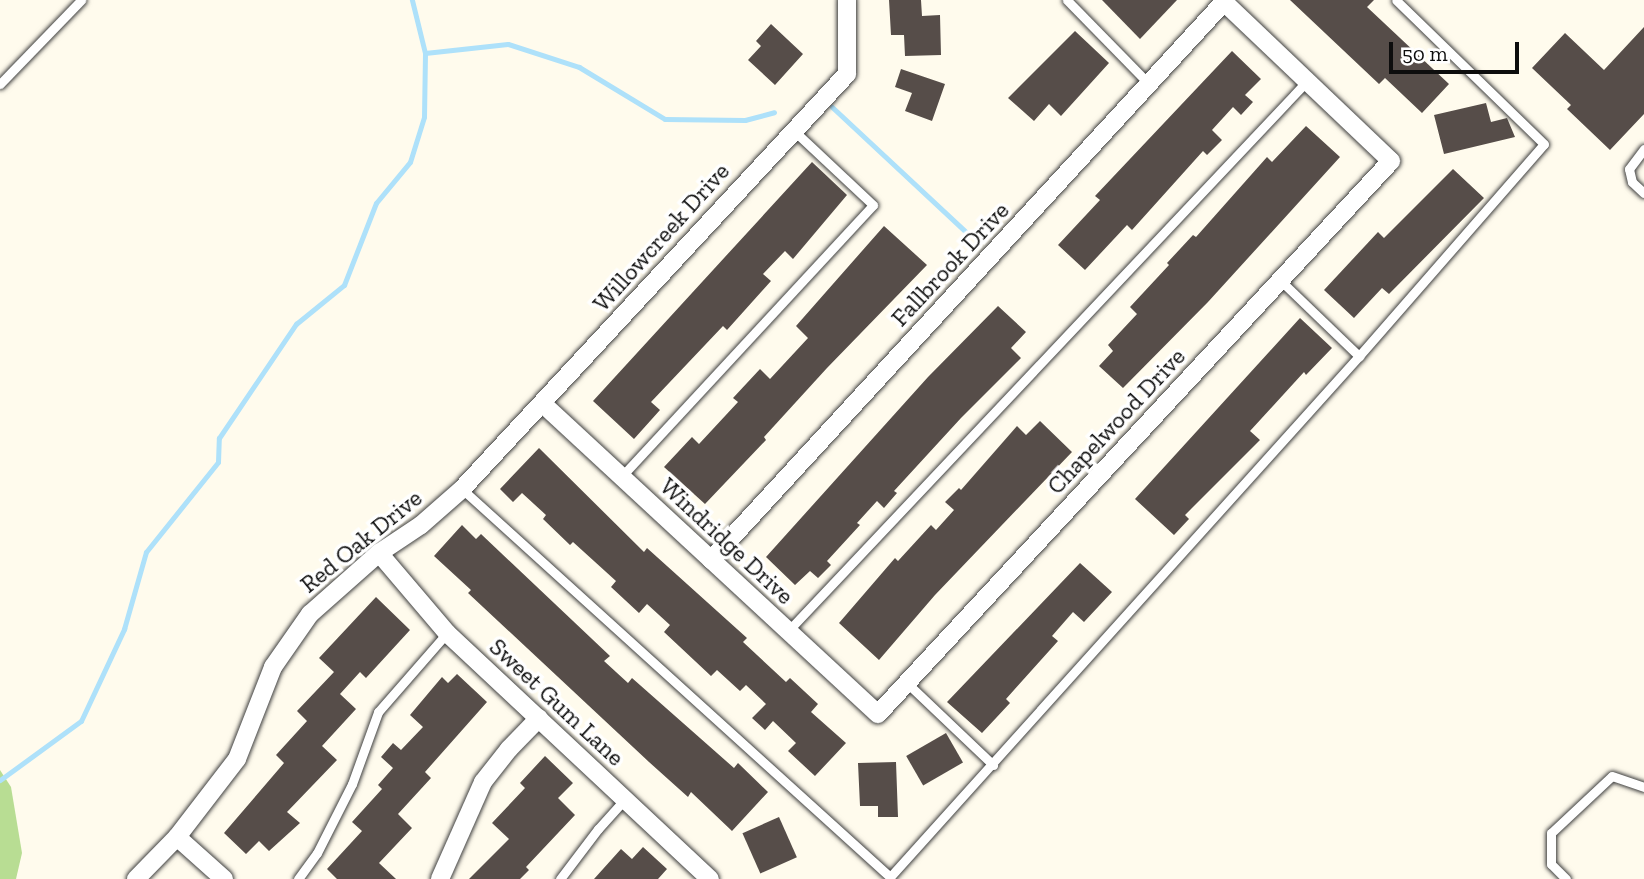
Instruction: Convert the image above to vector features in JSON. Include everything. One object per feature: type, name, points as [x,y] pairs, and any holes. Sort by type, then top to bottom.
[{"type":"street","name":"Willowcreek Drive","points":[[462,489],[543,404],[792,129],[847,74],[847,0]]},
{"type":"street","name":"Fallbrook Drive","points":[[711,559],[1223,1]]},
{"type":"street","points":[[1223,1],[1307,81]]},
{"type":"street","name":"Chapelwood Drive","points":[[878,714],[1391,161],[1307,81]]},
{"type":"street","name":"Windridge Drive","points":[[543,404],[878,714]]},
{"type":"street","name":"Red Oak Drive","points":[[136,879],[177,837],[237,759],[273,667],[310,614],[379,553],[421,525],[462,489]]},
{"type":"street","name":"Sweet Gum Lane","points":[[379,553],[447,633],[710,879]]},
{"type":"street","points":[[440,879],[483,782],[509,749],[540,718]]},
{"type":"street","points":[[177,837],[224,879]]},
{"type":"lane","points":[[0,84],[81,0]]},
{"type":"lane","points":[[1067,0],[1149,84]]},
{"type":"lane","points":[[462,489],[889,878],[1359,356],[1544,144],[1396,0]]},
{"type":"lane","points":[[788,631],[1307,81]]},
{"type":"lane","points":[[622,476],[873,205],[792,129]]},
{"type":"lane","points":[[1644,149],[1629,169],[1632,182],[1644,193]]},
{"type":"lane","points":[[1280,280],[1359,356]]},
{"type":"lane","points":[[298,879],[317,853],[352,784],[378,712],[447,633]]},
{"type":"lane","points":[[907,683],[993,765]]},
{"type":"lane","points":[[1566,879],[1551,864],[1551,834],[1612,776],[1644,787]]},
{"type":"lane","points":[[560,879],[625,799]]},
{"type":"green space","points":[[0,770],[11,787],[22,853],[16,879],[0,879]]},
{"type":"building","points":[[889,0],[921,0],[922,16],[940,15],[941,55],[905,56],[904,35],[891,35]]},
{"type":"building","points":[[1102,0],[1177,0],[1140,39]]},
{"type":"building","points":[[1290,0],[1374,0],[1367,7],[1449,84],[1422,113],[1385,78],[1379,84]]},
{"type":"building","points":[[771,24],[803,54],[775,85],[748,60],[761,46],[756,41]]},
{"type":"building","points":[[1644,27],[1644,114],[1610,150],[1567,109],[1571,105],[1532,68],[1565,33],[1604,70]]},
{"type":"building","points":[[1075,31],[1109,63],[1061,116],[1049,104],[1034,121],[1008,98]]},
{"type":"building","points":[[1232,51],[1261,79],[1245,95],[1253,102],[1241,115],[1233,107],[1212,130],[1222,140],[1207,155],[1203,151],[1132,230],[1127,225],[1085,270],[1058,245],[1100,200],[1095,196]]},
{"type":"building","points":[[901,69],[945,84],[932,121],[905,111],[912,93],[895,87]]},
{"type":"building","points":[[1486,103],[1491,122],[1507,118],[1515,137],[1444,154],[1434,115]]},
{"type":"building","points":[[1306,126],[1340,157],[1208,302],[1123,388],[1099,366],[1113,351],[1108,345],[1137,314],[1130,307],[1169,265],[1167,263],[1193,235],[1196,237],[1267,157],[1272,162]]},
{"type":"building","points":[[812,162],[847,195],[793,259],[785,251],[763,274],[771,281],[727,330],[723,326],[651,402],[660,410],[634,439],[593,401]]},
{"type":"building","points":[[1453,169],[1484,198],[1389,294],[1382,288],[1354,318],[1324,290],[1378,232],[1384,238]]},
{"type":"building","points":[[884,226],[927,265],[827,368],[764,437],[766,440],[705,504],[664,467],[692,437],[699,444],[738,402],[733,398],[760,369],[770,379],[808,338],[796,326]]},
{"type":"building","points":[[998,306],[1026,332],[1011,348],[1021,358],[894,491],[897,493],[884,508],[877,501],[857,523],[860,525],[827,561],[831,565],[818,578],[810,571],[795,585],[766,557],[928,377]]},
{"type":"building","points":[[1300,318],[1332,348],[1306,375],[1304,372],[1250,431],[1260,440],[1185,515],[1189,519],[1174,535],[1135,499]]},
{"type":"building","points":[[1040,421],[1072,452],[935,595],[879,660],[839,623],[895,558],[898,561],[931,525],[936,530],[954,510],[945,502],[959,488],[961,490],[1017,426],[1026,435]]},
{"type":"building","points":[[539,448],[644,552],[647,548],[747,638],[743,642],[786,682],[790,678],[818,704],[811,712],[846,743],[815,776],[788,751],[796,743],[773,721],[765,730],[752,718],[766,704],[746,685],[740,691],[717,670],[711,676],[664,632],[670,625],[647,604],[639,613],[611,587],[616,581],[573,542],[570,545],[543,519],[546,515],[522,493],[513,502],[500,489]]},
{"type":"building","points":[[462,525],[476,539],[481,534],[610,656],[604,661],[628,683],[632,678],[734,768],[738,763],[768,792],[732,831],[691,792],[688,797],[649,762],[468,593],[471,590],[434,556]]},
{"type":"building","points":[[1080,563],[1112,592],[1084,622],[1073,612],[1052,636],[1058,641],[1006,699],[1010,703],[982,733],[947,702]]},
{"type":"building","points":[[376,597],[410,630],[366,678],[360,672],[340,694],[356,709],[322,746],[337,760],[287,812],[300,823],[269,851],[259,841],[246,854],[224,833],[284,763],[276,755],[307,721],[297,711],[334,672],[319,658]]},
{"type":"building","points":[[457,674],[487,702],[425,772],[431,778],[398,814],[412,828],[379,863],[396,879],[337,879],[327,869],[362,831],[352,822],[382,789],[378,785],[393,768],[381,757],[393,743],[401,750],[423,727],[410,715],[442,677],[448,683]]},
{"type":"building","points":[[946,733],[963,762],[923,785],[906,756]]},
{"type":"building","points":[[545,756],[573,783],[558,798],[575,815],[526,867],[529,870],[520,879],[469,879],[509,839],[492,823],[525,788],[520,783]]},
{"type":"building","points":[[896,762],[898,817],[878,817],[878,806],[860,806],[858,763]]},
{"type":"building","points":[[779,817],[797,857],[760,873],[742,833]]},
{"type":"building","points":[[643,847],[667,869],[658,879],[594,879],[621,849],[632,859]]},
{"type":"waterway","points":[[0,780],[81,721],[124,629],[146,552],[218,462],[219,438],[296,324],[344,285],[376,203],[410,162],[424,117],[425,53],[412,0]]},
{"type":"waterway","points":[[425,53],[508,44],[579,67],[665,119],[745,120],[774,112]]},
{"type":"waterway","points":[[832,107],[966,232]]}]
